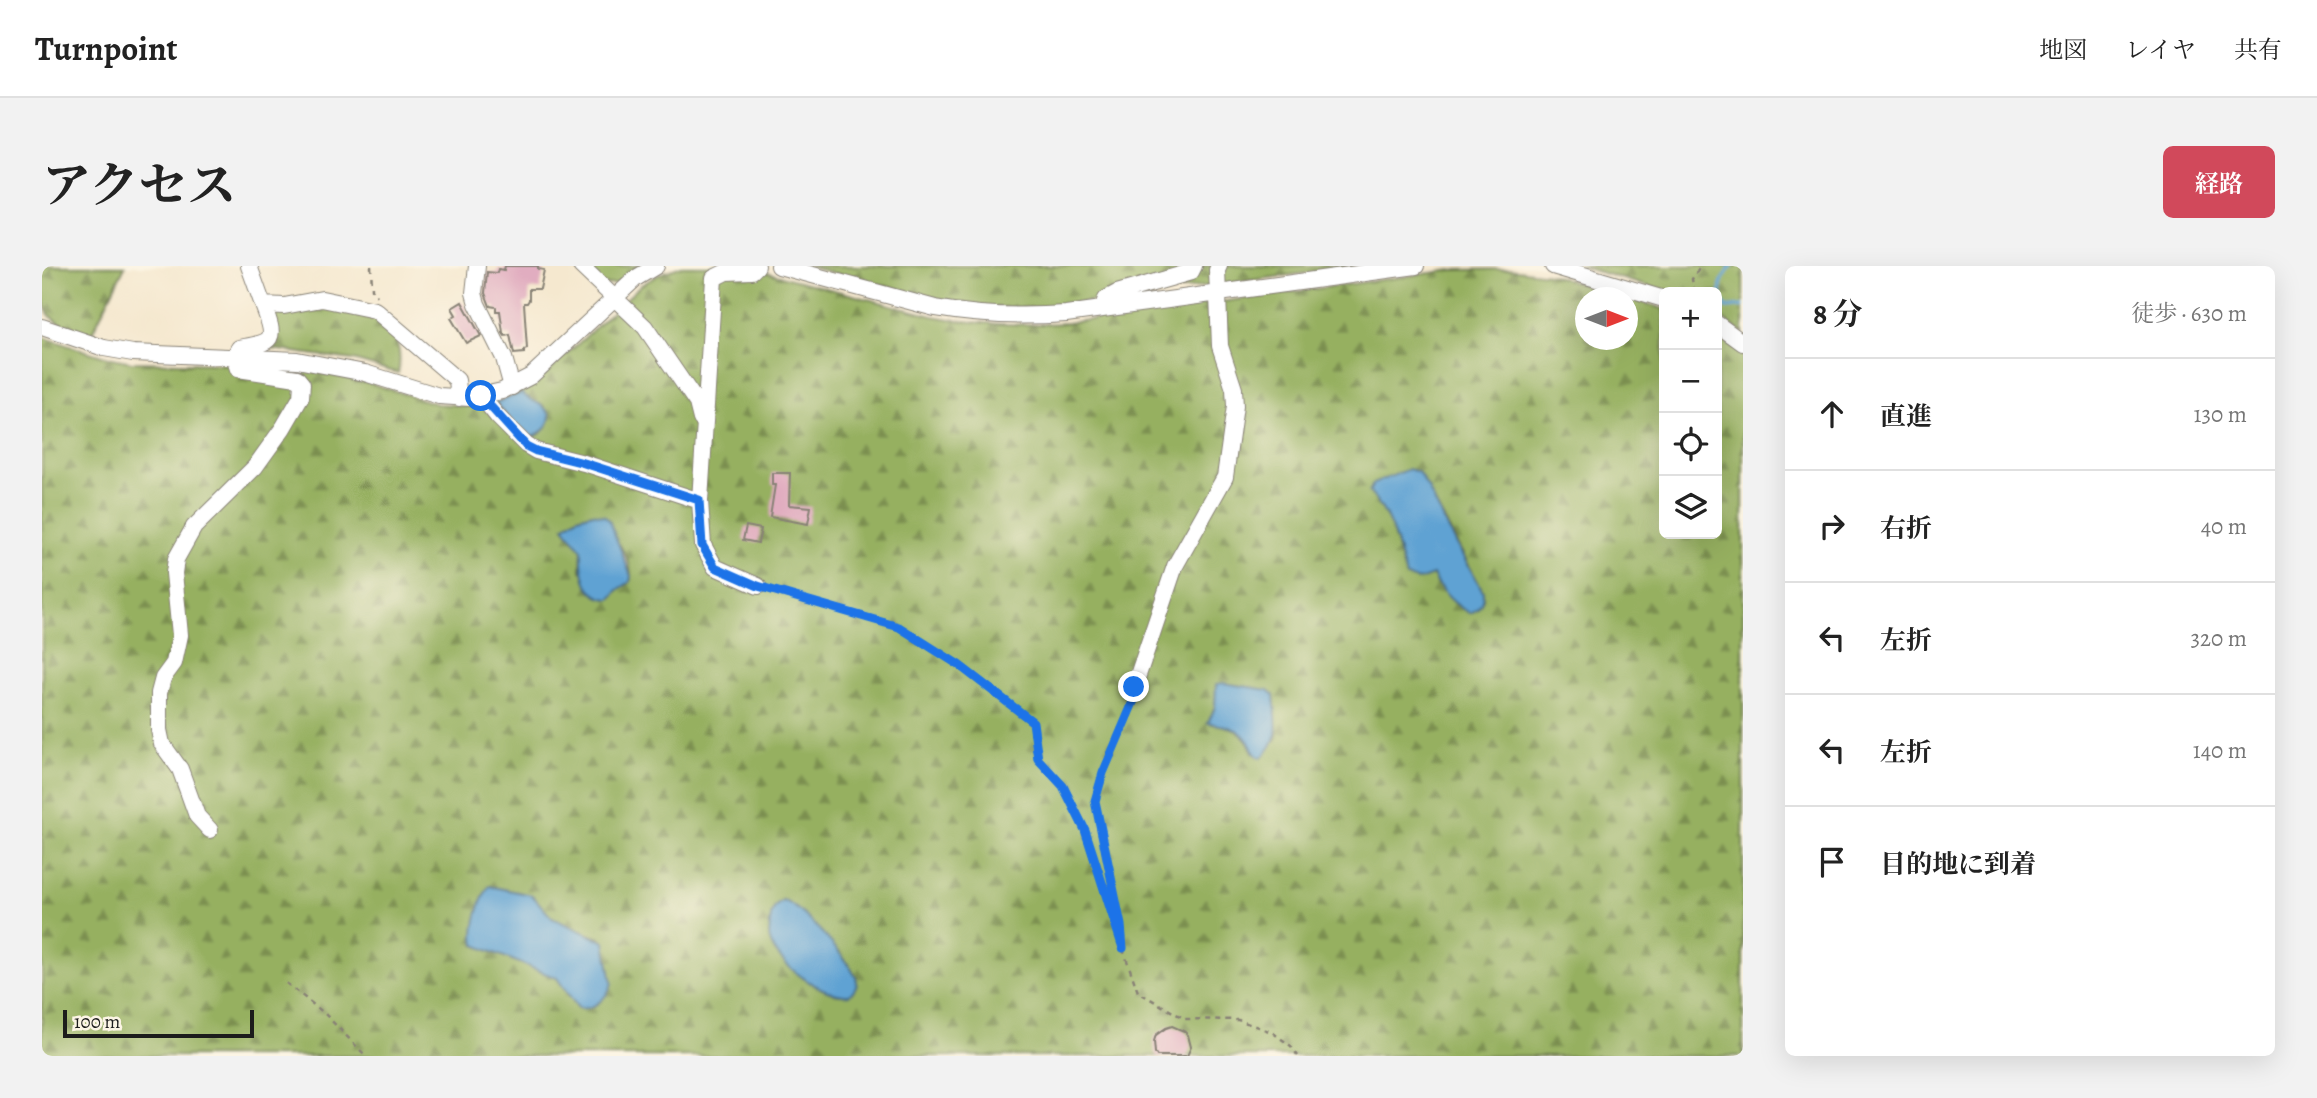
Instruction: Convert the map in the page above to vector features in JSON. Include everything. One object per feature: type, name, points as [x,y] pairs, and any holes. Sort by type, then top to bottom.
[{"type":"street","points":[[210,830],[197,816],[180,769],[162,744],[159,730],[159,693],[163,678],[174,663],[180,635],[174,573],[176,558],[194,527],[254,467],[293,412],[302,388],[300,380],[293,376],[238,369],[234,357],[239,348],[265,343],[271,332],[249,266]]},
{"type":"street","points":[[477,266],[474,293],[477,304],[504,358],[512,387]]},
{"type":"street","points":[[581,266],[645,327],[658,344],[697,402],[704,431]]},
{"type":"street","points":[[42,327],[76,340],[133,353],[276,358],[342,367],[429,393],[459,398],[481,396],[512,387],[540,370],[636,278],[656,266]]},
{"type":"street","points":[[758,266],[752,271],[726,272],[714,278],[699,500],[702,545],[715,567],[758,586]]},
{"type":"street","points":[[779,266],[957,312],[1040,316],[1416,266]]},
{"type":"street","points":[[1102,309],[1106,299],[1117,293],[1191,272],[1194,266]]},
{"type":"street","points":[[1134,687],[1175,566],[1225,477],[1235,406],[1234,389],[1220,346],[1219,266]]},
{"type":"street","points":[[1553,266],[1659,298]]},
{"type":"street","points":[[263,305],[284,306],[322,299],[375,310],[457,380],[459,398]]},
{"type":"street","points":[[1722,328],[1743,343]]},
{"type":"street","points":[[481,396],[526,446],[536,451],[584,463],[699,500]]},
{"type":"path","points":[[371,266],[372,289],[379,299]]},
{"type":"path","points":[[1693,287],[1692,279],[1701,266]]},
{"type":"path","points":[[758,586],[899,627],[959,665],[1033,722],[1038,759],[1063,786],[1085,830],[1138,992],[1185,1019],[1238,1020],[1272,1032],[1291,1046],[1298,1056]]},
{"type":"path","points":[[1123,948],[1121,925],[1095,801],[1103,773],[1135,698],[1134,687]]},
{"type":"path","points":[[286,983],[324,1013],[366,1056]]},
{"type":"green space","points":[[42,266],[125,266],[91,335],[63,325],[48,314],[43,296]]},
{"type":"green space","points":[[586,266],[639,266],[616,284],[603,285]]},
{"type":"green space","points":[[682,266],[742,266],[933,316],[983,323],[1017,324],[1067,323],[1452,270],[1508,269],[1549,274],[1592,287],[1575,287],[1575,350],[1638,350],[1638,301],[1659,307],[1659,539],[1722,539],[1722,338],[1743,355],[1743,1056],[42,1056],[42,337],[102,356],[132,362],[278,365],[363,381],[437,404],[471,406],[505,399],[536,383],[641,285]],"holes":[[[522,393],[527,399],[544,406],[548,425],[540,434],[528,439],[495,403]],[[1418,472],[1483,591],[1483,599],[1447,592],[1433,575],[1406,577],[1390,522],[1373,484]],[[593,513],[613,536],[629,563],[630,582],[618,590],[581,571],[582,550],[564,527],[578,517]],[[1223,683],[1268,691],[1274,696],[1277,735],[1275,741],[1253,752],[1246,739],[1236,730],[1209,723]],[[783,901],[845,960],[853,991],[841,995],[814,985],[783,958],[770,941],[774,908]],[[548,915],[562,925],[600,938],[578,1008],[557,978],[475,945]]]},
{"type":"green space","points":[[806,266],[1360,266],[1040,308],[958,304]]},
{"type":"green space","points":[[1579,266],[1743,266],[1743,333],[1722,318],[1722,287],[1659,287],[1659,290]]},
{"type":"green space","points":[[312,303],[358,308],[380,316],[392,330],[398,347],[398,373],[353,360],[272,349],[277,345],[270,310]]},
{"type":"water","points":[[522,393],[544,407],[550,415],[546,427],[528,439],[495,403]]},
{"type":"water","points":[[1409,469],[1418,472],[1428,488],[1448,530],[1483,591],[1481,604],[1470,613],[1448,597],[1433,575],[1419,580],[1406,577],[1388,521],[1369,492],[1373,484]]},
{"type":"water","points":[[593,513],[609,520],[631,576],[630,582],[611,599],[602,598],[590,589],[582,566],[582,550],[564,527],[578,517]]},
{"type":"water","points":[[1216,684],[1268,690],[1274,695],[1277,722],[1275,737],[1273,744],[1261,758],[1245,736],[1236,730],[1208,723],[1215,707]]},
{"type":"water","points":[[489,886],[532,895],[552,918],[605,942],[612,983],[604,998],[590,1007],[578,1008],[557,978],[475,945],[477,915]]},
{"type":"water","points":[[783,901],[801,912],[847,962],[857,981],[855,989],[849,995],[827,991],[803,978],[791,969],[774,949],[769,936],[771,916]]},
{"type":"building","points":[[505,266],[538,266],[538,269],[544,270],[540,289],[529,289],[529,300],[524,303],[527,349],[524,353],[514,354],[510,335],[505,336],[503,333],[500,311],[490,306],[485,293],[487,272],[497,273],[498,269],[504,270]]},
{"type":"building","points":[[462,302],[481,336],[466,343],[451,318],[456,315],[452,308]]},
{"type":"building","points":[[772,473],[790,473],[789,505],[811,507],[808,524],[770,517],[775,485],[772,485]]},
{"type":"building","points":[[746,526],[761,529],[758,543],[743,540]]},
{"type":"building","points":[[1172,1026],[1188,1035],[1191,1047],[1187,1056],[1157,1056],[1154,1041],[1156,1035]]},
{"type":"waterway","points":[[1732,266],[1722,281],[1721,297],[1727,308],[1743,306]]},
{"type":"route","points":[[481,396],[526,446],[536,451],[584,463],[699,500],[702,545],[715,567],[758,586],[899,627],[959,665],[1033,722],[1038,759],[1063,786],[1085,830],[1123,948],[1121,925],[1095,801],[1103,773],[1135,698],[1134,687]]}]
